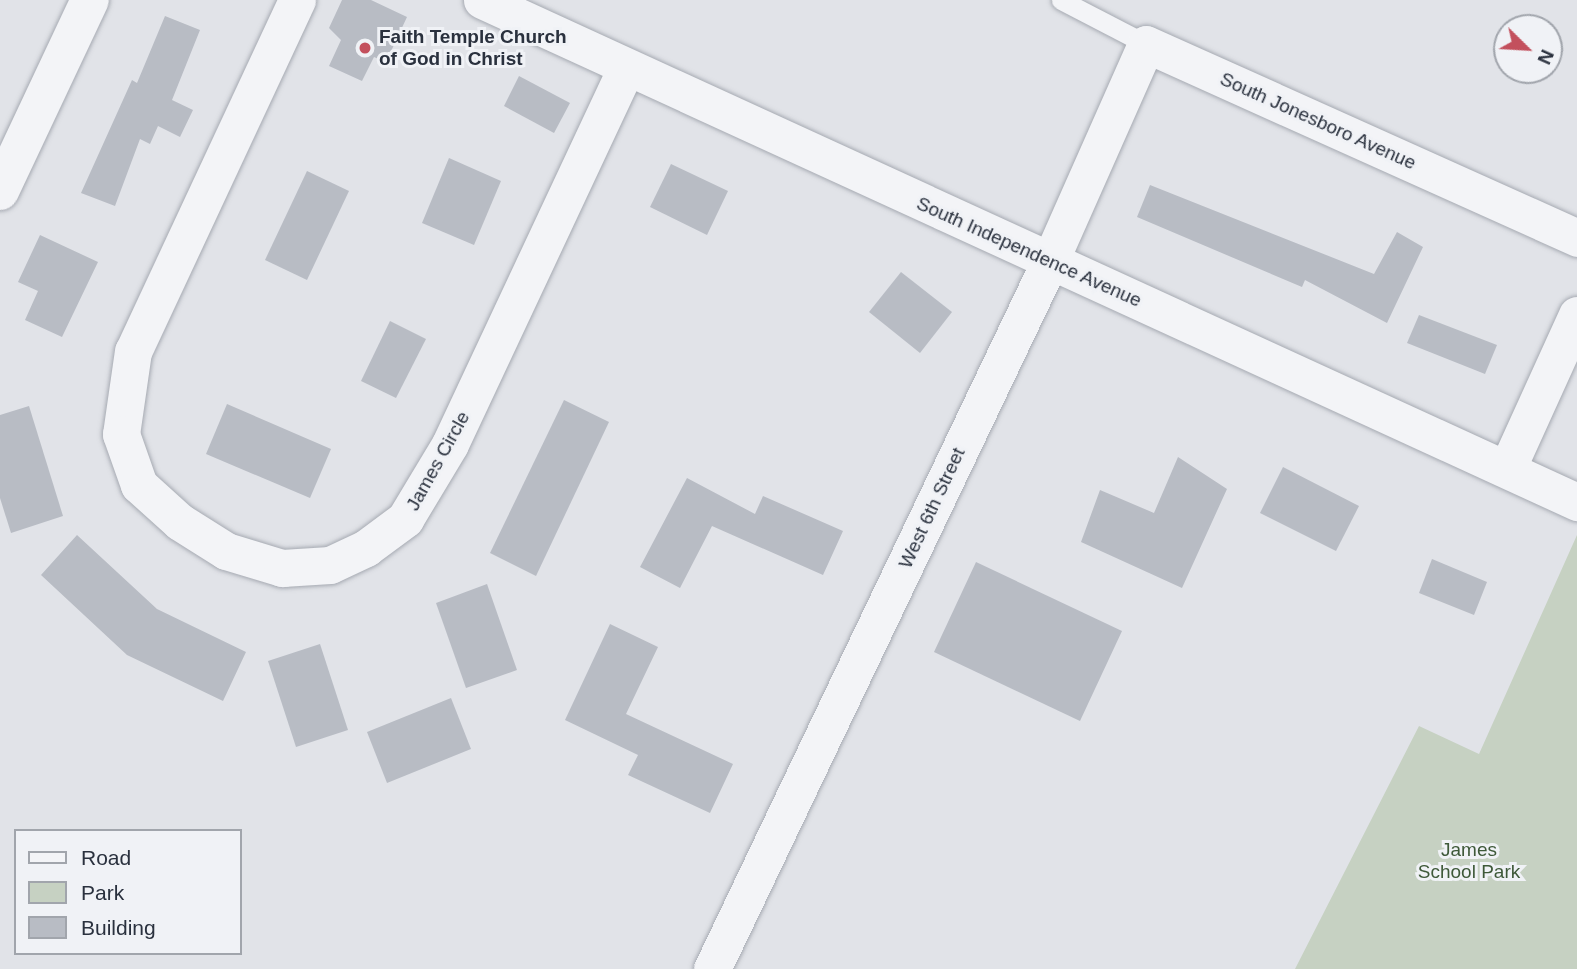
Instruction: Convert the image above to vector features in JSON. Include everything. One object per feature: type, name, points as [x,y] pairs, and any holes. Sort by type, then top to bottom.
[{"type":"street","points":[[0,191],[90,0]]},
{"type":"street","name":"James Circle","points":[[297,0],[133,351],[121,433],[139,485],[180,522],[226,551],[282,568],[330,565],[366,548],[405,519],[450,444],[626,68]]},
{"type":"street","name":"South Independence Avenue","points":[[482,0],[1577,502]]},
{"type":"street","name":"South Jonesboro Avenue","points":[[1146,44],[1577,238]]},
{"type":"street","name":"West 6th Street","points":[[712,969],[1050,261],[1146,44]]},
{"type":"street","points":[[1507,469],[1577,315]]},
{"type":"lane","name":"South Jonesboro Avenue","points":[[1061,0],[1146,44]]},
{"type":"green space","name":"James School Park","points":[[1577,535],[1577,969],[1295,969],[1419,726],[1479,754]]},
{"type":"building","name":"Faith Temple Church of God in Christ","points":[[342,0],[371,0],[407,17],[386,62],[374,57],[362,81],[329,66],[341,40],[329,28]]},
{"type":"building","points":[[165,16],[200,30],[172,100],[193,110],[180,137],[158,126],[150,144],[140,139],[115,206],[81,193],[132,80],[137,83]]},
{"type":"building","points":[[519,76],[570,103],[554,133],[504,106]]},
{"type":"building","points":[[449,158],[501,181],[474,245],[422,223]]},
{"type":"building","points":[[671,164],[728,191],[707,235],[650,207]]},
{"type":"building","points":[[307,171],[349,191],[307,280],[265,260]]},
{"type":"building","points":[[1150,185],[1374,274],[1397,232],[1423,247],[1387,323],[1305,280],[1302,287],[1137,217]]},
{"type":"building","points":[[40,235],[98,262],[62,337],[25,320],[38,291],[18,282]]},
{"type":"building","points":[[901,272],[952,312],[920,353],[869,312]]},
{"type":"building","points":[[1419,315],[1497,345],[1485,374],[1407,343]]},
{"type":"building","points":[[390,321],[426,339],[396,398],[361,381]]},
{"type":"building","points":[[564,400],[609,422],[536,576],[490,553]]},
{"type":"building","points":[[227,404],[331,449],[310,498],[206,454]]},
{"type":"building","points":[[29,406],[63,516],[11,533],[0,498],[0,415]]},
{"type":"building","points":[[1178,457],[1227,489],[1182,588],[1081,542],[1100,490],[1154,513]]},
{"type":"building","points":[[1283,467],[1359,506],[1336,551],[1260,513]]},
{"type":"building","points":[[687,478],[755,514],[763,496],[843,531],[823,575],[712,526],[680,588],[640,567]]},
{"type":"building","points":[[77,535],[157,609],[246,652],[223,701],[127,655],[41,575]]},
{"type":"building","points":[[1432,559],[1487,582],[1474,615],[1419,593]]},
{"type":"building","points":[[976,562],[1122,631],[1080,721],[934,652]]},
{"type":"building","points":[[487,584],[517,670],[466,688],[436,603]]},
{"type":"building","points":[[610,624],[658,647],[626,714],[733,764],[710,813],[628,775],[638,755],[565,720]]},
{"type":"building","points":[[320,644],[348,730],[296,747],[268,661]]},
{"type":"building","points":[[451,698],[471,749],[387,783],[367,732]]},
{"type":"place","name":"Faith Temple Church of God in Christ","points":[[365,48]]}]
